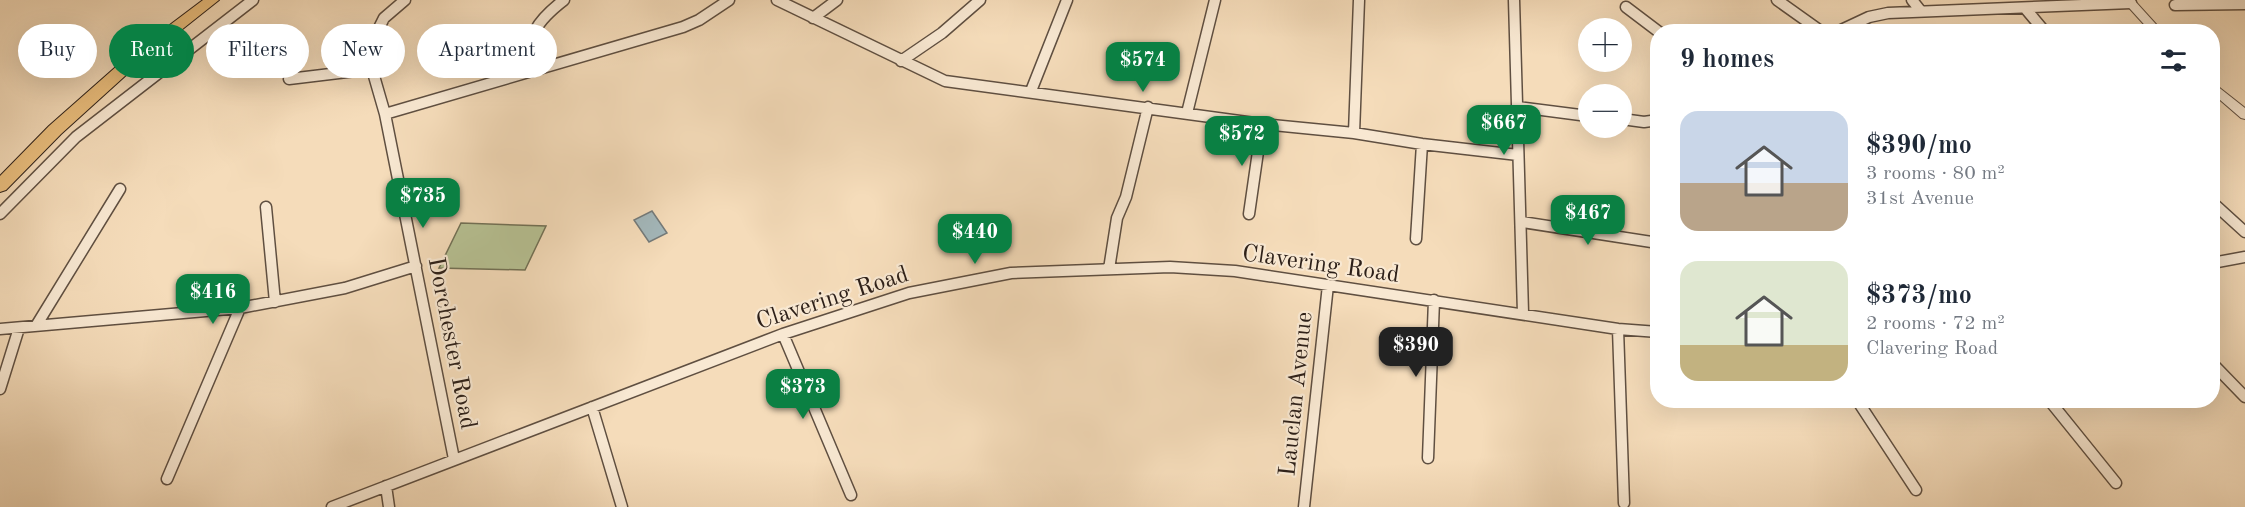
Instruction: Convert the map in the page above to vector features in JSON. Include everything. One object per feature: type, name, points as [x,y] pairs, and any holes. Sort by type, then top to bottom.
[{"type":"main road","points":[[0,186],[55,130],[131,62],[212,0]]},
{"type":"street","points":[[0,214],[75,137],[254,0]]},
{"type":"street","name":"Dorchester Road","points":[[381,24],[384,18],[405,0]]},
{"type":"street","points":[[541,24],[547,15],[564,0]]},
{"type":"street","points":[[557,63],[683,27],[699,20],[729,0]]},
{"type":"street","points":[[777,0],[945,81],[1262,124],[1354,133],[1422,144],[1518,155]]},
{"type":"street","points":[[813,18],[837,0]]},
{"type":"street","points":[[901,61],[942,33],[980,0]]},
{"type":"street","points":[[1031,91],[1067,0]]},
{"type":"street","points":[[1187,113],[1215,0]]},
{"type":"street","points":[[1354,133],[1359,0]]},
{"type":"street","points":[[1514,0],[1523,314]]},
{"type":"street","points":[[1777,0],[1811,24]]},
{"type":"street","points":[[1912,0],[1920,10]]},
{"type":"street","points":[[1854,24],[1876,14],[1920,10],[2025,8],[2056,3],[2129,2],[2150,24]]},
{"type":"street","points":[[2175,4],[2245,4]]},
{"type":"street","points":[[1626,7],[1650,25]]},
{"type":"street","points":[[2025,8],[2038,24]]},
{"type":"street","points":[[289,79],[321,75]]},
{"type":"street","name":"Dorchester Road","points":[[375,78],[385,114],[454,459]]},
{"type":"street","points":[[385,114],[506,78]]},
{"type":"street","points":[[2220,93],[2245,115]]},
{"type":"street","points":[[1109,269],[1117,218],[1148,107]]},
{"type":"street","points":[[1518,107],[1578,115]]},
{"type":"street","points":[[1632,121],[1650,121]]},
{"type":"street","points":[[1249,214],[1262,124]]},
{"type":"street","points":[[1416,239],[1422,144]]},
{"type":"street","points":[[36,326],[120,189]]},
{"type":"street","points":[[266,207],[275,303]]},
{"type":"street","points":[[2220,209],[2245,232]]},
{"type":"street","points":[[1522,222],[1650,242]]},
{"type":"street","points":[[2220,262],[2245,257]]},
{"type":"street","points":[[0,329],[275,303],[345,288],[416,266]]},
{"type":"street","name":"Clavering Road","points":[[332,507],[783,334],[868,305],[940,286],[1011,273],[1170,267],[1235,271],[1618,329],[1650,331]]},
{"type":"street","name":"Lauclan Avenue","points":[[1304,507],[1328,285]]},
{"type":"street","points":[[1428,458],[1434,300]]},
{"type":"street","points":[[167,479],[240,308]]},
{"type":"street","points":[[0,389],[19,328]]},
{"type":"street","points":[[1618,329],[1624,503]]},
{"type":"street","points":[[783,334],[850,495]]},
{"type":"street","points":[[2220,371],[2245,397]]},
{"type":"street","points":[[592,407],[622,507]]},
{"type":"street","points":[[1862,408],[1917,490]]},
{"type":"street","points":[[2055,408],[2116,483]]},
{"type":"street","points":[[386,486],[389,507]]},
{"type":"green space","points":[[461,223],[546,226],[525,270],[439,268]]},
{"type":"shaded area","points":[[652,211],[667,233],[649,242],[634,220]]}]
